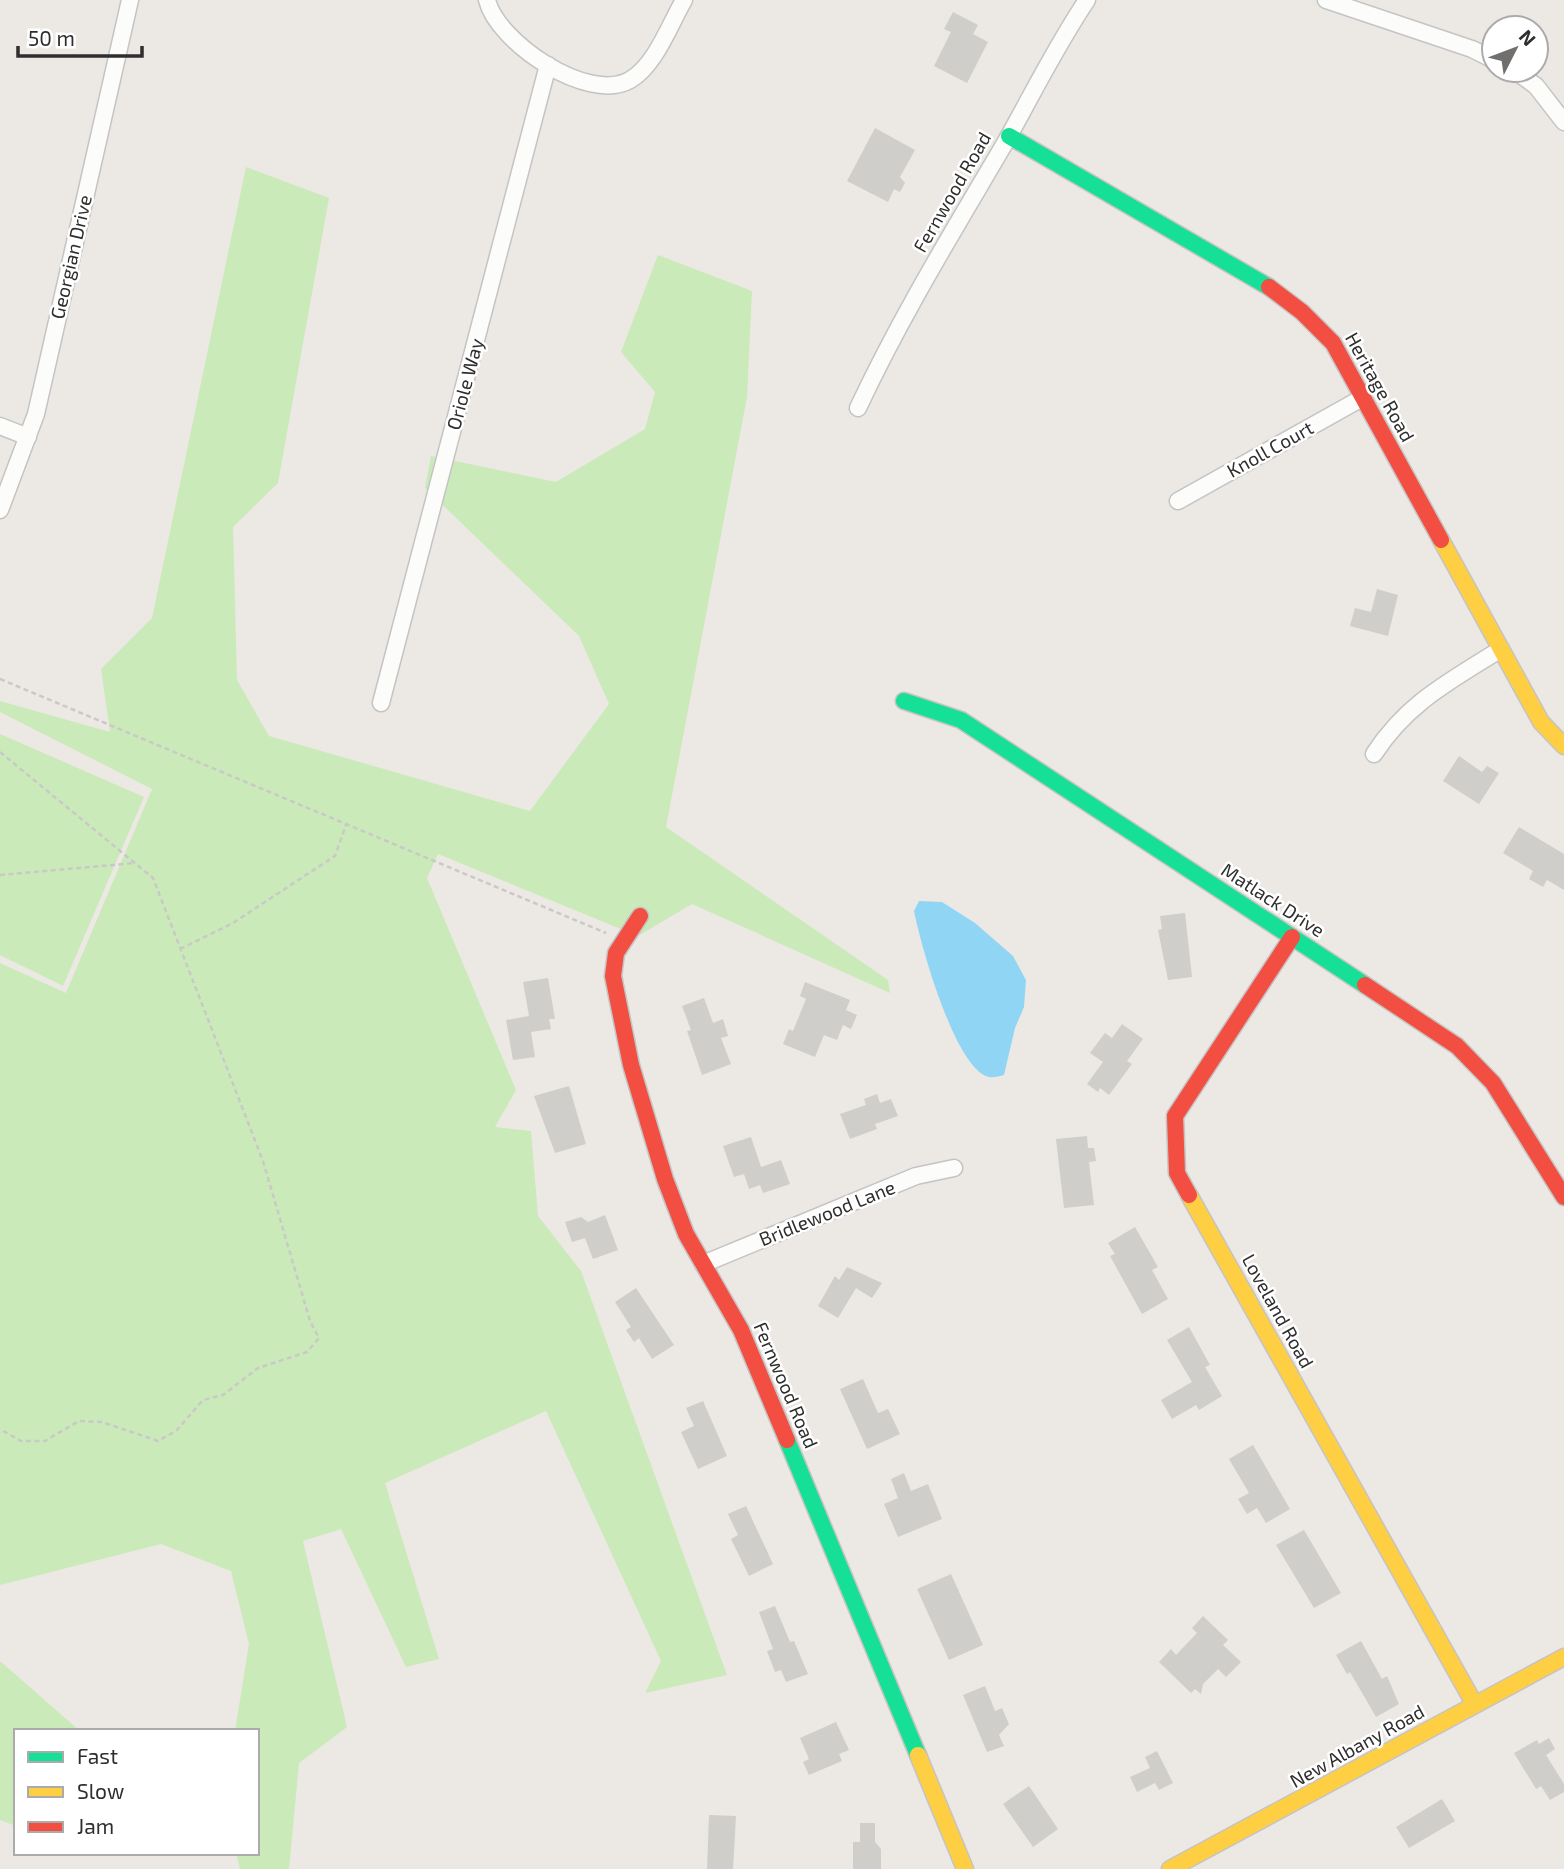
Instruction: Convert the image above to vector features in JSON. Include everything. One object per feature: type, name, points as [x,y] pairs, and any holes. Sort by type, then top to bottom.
[{"type":"street","name":"Georgian Drive","points":[[0,510],[36,414],[130,0]]},
{"type":"street","points":[[487,0],[502,28],[518,45],[575,80],[612,86],[629,81],[644,69],[684,0]]},
{"type":"street","name":"Fernwood Road","points":[[858,408],[890,341],[1009,135],[1062,36],[1087,0]]},
{"type":"street","points":[[1326,0],[1480,53]]},
{"type":"street","name":"Oriole Way","points":[[381,703],[548,65]]},
{"type":"street","points":[[1533,84],[1564,122]]},
{"type":"street","name":"Heritage Road","points":[[1009,135],[1289,301],[1321,327],[1334,343],[1541,722],[1564,746]]},
{"type":"street","name":"Knoll Court","points":[[1178,501],[1362,398]]},
{"type":"street","points":[[0,426],[28,438]]},
{"type":"street","points":[[1374,754],[1391,727],[1419,700],[1501,649]]},
{"type":"street","name":"Matlack Drive","points":[[904,701],[961,720],[1457,1046],[1493,1083],[1564,1197]]},
{"type":"street","name":"Fernwood Road","points":[[640,916],[622,939],[616,953],[613,976],[631,1065],[665,1179],[686,1234],[741,1330],[965,1869]]},
{"type":"street","name":"Loveland Road","points":[[1292,937],[1175,1116],[1177,1173],[1475,1705]]},
{"type":"street","name":"Bridlewood Lane","points":[[703,1264],[916,1176],[954,1168]]},
{"type":"street","name":"New Albany Road","points":[[1170,1869],[1562,1661]]},
{"type":"path","points":[[0,679],[622,939]]},
{"type":"path","points":[[0,751],[153,878],[263,1161],[310,1321],[318,1338],[307,1352],[258,1368],[223,1395],[203,1400],[176,1431],[158,1441],[102,1422],[79,1421],[45,1441],[21,1441],[0,1429]]},
{"type":"path","points":[[180,949],[233,923],[335,856],[346,825]]},
{"type":"path","points":[[0,875],[134,863]]},
{"type":"green space","points":[[246,167],[329,198],[278,483],[233,527],[237,680],[269,736],[530,811],[609,704],[579,636],[425,488],[431,456],[556,482],[645,429],[655,392],[621,352],[658,255],[752,291],[747,397],[666,827],[888,980],[890,993],[692,904],[638,936],[438,854],[427,878],[516,1090],[495,1127],[531,1131],[538,1216],[581,1271],[727,1675],[645,1693],[661,1661],[546,1411],[385,1483],[439,1659],[406,1667],[341,1529],[303,1541],[347,1727],[299,1763],[289,1869],[240,1869],[236,1855],[259,1855],[259,1729],[235,1729],[249,1644],[231,1571],[161,1544],[0,1585],[0,963],[66,993],[152,789],[0,712],[0,701],[110,732],[101,669],[152,618]]},
{"type":"green space","points":[[0,734],[144,797],[63,986],[0,955]]},
{"type":"green space","points":[[0,1661],[78,1729],[14,1729],[14,1825],[0,1820]]},
{"type":"water","points":[[919,901],[942,902],[975,923],[1013,956],[1026,980],[1024,1007],[1015,1028],[1004,1075],[989,1077],[976,1069],[952,1030],[931,975],[918,927],[914,911]]},
{"type":"building","points":[[953,12],[978,25],[973,34],[988,42],[967,83],[934,66],[951,32],[944,29]]},
{"type":"building","points":[[875,128],[915,150],[900,177],[905,183],[900,192],[894,189],[888,202],[847,181]]},
{"type":"building","points":[[1377,589],[1398,595],[1388,636],[1350,626],[1355,608],[1371,612]]},
{"type":"building","points":[[1459,756],[1482,772],[1487,766],[1499,773],[1479,804],[1443,781]]},
{"type":"building","points":[[1519,827],[1564,854],[1564,890],[1547,880],[1543,887],[1529,879],[1533,871],[1503,853]]},
{"type":"building","points":[[1185,913],[1192,977],[1168,980],[1158,930],[1162,929],[1160,916]]},
{"type":"building","points":[[548,978],[555,1019],[549,1019],[551,1029],[531,1032],[535,1057],[513,1060],[506,1020],[529,1016],[523,982]]},
{"type":"building","points":[[805,982],[850,1000],[846,1010],[857,1015],[851,1029],[843,1025],[837,1040],[824,1035],[815,1057],[783,1044],[789,1029],[793,1031],[806,999],[800,996]]},
{"type":"building","points":[[704,998],[713,1023],[723,1019],[728,1036],[721,1038],[731,1064],[702,1075],[687,1031],[691,1030],[682,1006]]},
{"type":"building","points":[[1122,1024],[1143,1039],[1127,1061],[1132,1064],[1109,1095],[1100,1088],[1098,1092],[1087,1084],[1103,1062],[1090,1053],[1105,1033],[1112,1038]]},
{"type":"building","points":[[569,1086],[586,1144],[555,1153],[534,1096]]},
{"type":"building","points":[[877,1094],[880,1103],[891,1099],[898,1116],[875,1124],[877,1129],[850,1139],[840,1114],[866,1105],[864,1099]]},
{"type":"building","points":[[1087,1136],[1088,1148],[1094,1148],[1096,1161],[1089,1162],[1094,1205],[1064,1208],[1056,1139]]},
{"type":"building","points":[[751,1137],[761,1167],[781,1160],[790,1184],[763,1193],[760,1185],[749,1189],[744,1174],[734,1177],[723,1146]]},
{"type":"building","points":[[605,1215],[618,1250],[593,1259],[585,1238],[572,1242],[565,1222],[581,1217],[588,1222]]},
{"type":"building","points":[[1135,1227],[1158,1267],[1152,1270],[1168,1299],[1142,1314],[1110,1256],[1115,1254],[1108,1243]]},
{"type":"building","points":[[847,1267],[882,1283],[872,1298],[856,1288],[838,1318],[818,1306],[835,1276],[839,1280]]},
{"type":"building","points":[[636,1288],[674,1345],[652,1359],[639,1338],[634,1342],[626,1330],[631,1327],[615,1302]]},
{"type":"building","points":[[1189,1327],[1210,1365],[1205,1367],[1222,1396],[1199,1410],[1196,1405],[1172,1419],[1161,1400],[1192,1382],[1167,1340]]},
{"type":"building","points":[[863,1379],[878,1413],[888,1409],[900,1434],[867,1449],[840,1389]]},
{"type":"building","points":[[703,1401],[727,1456],[698,1469],[681,1432],[694,1426],[686,1408]]},
{"type":"building","points":[[1253,1445],[1290,1509],[1266,1523],[1257,1508],[1247,1514],[1238,1499],[1249,1493],[1229,1459]]},
{"type":"building","points":[[904,1473],[911,1491],[928,1484],[942,1519],[898,1537],[884,1504],[898,1498],[891,1479]]},
{"type":"building","points":[[746,1506],[773,1564],[749,1576],[731,1539],[738,1535],[728,1514]]},
{"type":"building","points":[[1304,1530],[1341,1593],[1314,1608],[1276,1545]]},
{"type":"building","points":[[951,1574],[983,1645],[949,1660],[917,1589]]},
{"type":"building","points":[[775,1606],[790,1642],[794,1641],[808,1674],[786,1682],[781,1670],[775,1672],[767,1651],[773,1649],[759,1612]]},
{"type":"building","points":[[1203,1616],[1228,1640],[1223,1645],[1241,1662],[1226,1677],[1218,1669],[1203,1684],[1201,1694],[1195,1689],[1191,1693],[1159,1662],[1171,1649],[1176,1655],[1197,1633],[1192,1628]]},
{"type":"building","points":[[1361,1641],[1382,1679],[1387,1676],[1399,1704],[1376,1717],[1350,1672],[1347,1674],[1336,1655]]},
{"type":"building","points":[[985,1686],[995,1711],[1002,1708],[1009,1724],[999,1735],[1004,1746],[987,1752],[963,1695]]},
{"type":"building","points":[[836,1722],[849,1750],[839,1754],[842,1761],[809,1775],[803,1762],[809,1759],[800,1738]]},
{"type":"building","points":[[1549,1738],[1555,1749],[1546,1755],[1564,1784],[1564,1792],[1550,1800],[1541,1786],[1536,1789],[1514,1753],[1537,1740],[1539,1744]]},
{"type":"building","points":[[1157,1751],[1173,1783],[1159,1790],[1155,1783],[1137,1792],[1130,1777],[1150,1768],[1145,1757]]},
{"type":"building","points":[[1029,1786],[1058,1829],[1033,1847],[1003,1804]]},
{"type":"building","points":[[1442,1799],[1455,1821],[1409,1848],[1396,1827]]},
{"type":"building","points":[[709,1815],[736,1816],[733,1869],[707,1869]]},
{"type":"building","points":[[860,1823],[875,1823],[875,1842],[881,1849],[881,1869],[853,1869],[853,1842],[860,1842]]},
{"type":"traffic: fast","points":[[1009,136],[1269,287]]},
{"type":"traffic: fast","points":[[904,701],[961,720],[1365,985]]},
{"type":"traffic: fast","points":[[787,1440],[918,1755]]},
{"type":"traffic: slow","points":[[1441,540],[1541,722],[1564,746]]},
{"type":"traffic: slow","points":[[1189,1195],[1475,1705]]},
{"type":"traffic: slow","points":[[1170,1869],[1564,1657]]},
{"type":"traffic: slow","points":[[918,1755],[965,1869]]},
{"type":"traffic: jam","points":[[1269,287],[1302,312],[1333,343],[1441,540]]},
{"type":"traffic: jam","points":[[640,916],[616,953],[613,976],[631,1065],[665,1179],[686,1234],[741,1330],[787,1440]]},
{"type":"traffic: jam","points":[[1189,1195],[1177,1173],[1175,1116],[1292,937]]},
{"type":"traffic: jam","points":[[1365,985],[1457,1046],[1493,1083],[1564,1197]]}]
